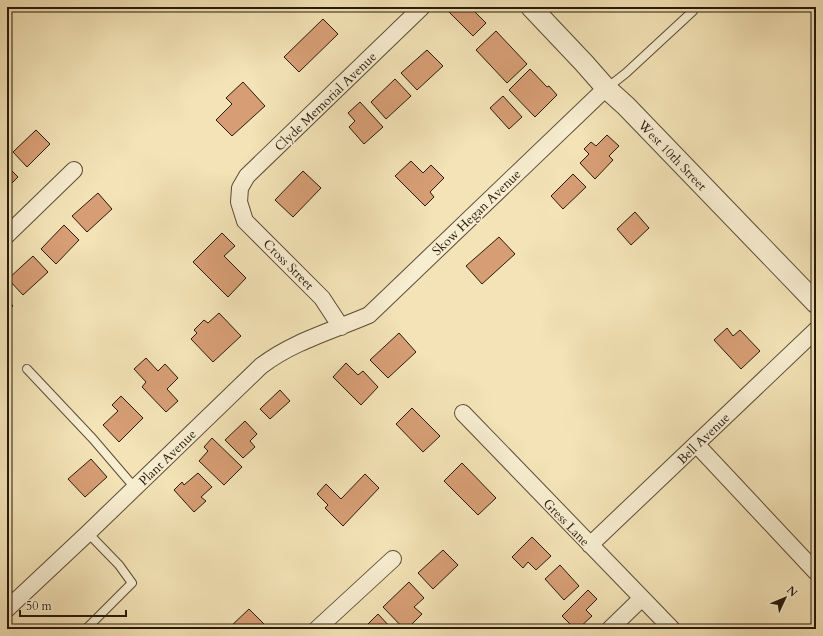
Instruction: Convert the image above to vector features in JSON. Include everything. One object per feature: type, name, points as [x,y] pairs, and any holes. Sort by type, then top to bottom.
[{"type":"street","name":"Clyde Memorial Avenue","points":[[238,202],[240,188],[247,176],[422,7]]},
{"type":"street","name":"West 10th Street","points":[[531,7],[606,88],[626,106],[816,303]]},
{"type":"street","name":"Skow Hegan Avenue","points":[[341,327],[369,314],[606,88]]},
{"type":"street","points":[[7,235],[74,170]]},
{"type":"street","name":"Cross Street","points":[[238,202],[245,221],[322,298],[341,327]]},
{"type":"street","name":"Plant Avenue","points":[[7,608],[88,533],[261,366],[276,355],[297,344],[341,327]]},
{"type":"street","name":"Bell Avenue","points":[[590,545],[816,330]]},
{"type":"street","name":"Gress Lane","points":[[463,413],[672,629]]},
{"type":"street","points":[[696,444],[816,572]]},
{"type":"street","points":[[317,629],[393,559]]},
{"type":"street","points":[[610,629],[642,598]]},
{"type":"lane","points":[[606,88],[626,73],[693,11]]},
{"type":"lane","points":[[28,369],[93,439],[135,488]]},
{"type":"lane","points":[[86,629],[132,583],[118,565],[88,533]]},
{"type":"building","points":[[11,7],[19,7],[15,11]]},
{"type":"building","points":[[454,7],[476,7],[478,9],[475,12],[486,23],[473,36],[449,12]]},
{"type":"building","points":[[323,19],[338,34],[299,72],[284,57]]},
{"type":"building","points":[[496,31],[527,64],[507,83],[476,50]]},
{"type":"building","points":[[427,50],[443,66],[417,90],[401,73]]},
{"type":"building","points":[[530,69],[557,95],[535,117],[509,90]]},
{"type":"building","points":[[395,79],[411,96],[386,119],[371,102]]},
{"type":"building","points":[[243,82],[265,106],[232,136],[216,120],[232,104],[226,98]]},
{"type":"building","points":[[503,96],[522,117],[509,129],[490,108]]},
{"type":"building","points":[[360,102],[383,127],[364,144],[349,127],[355,121],[348,113]]},
{"type":"building","points":[[36,130],[50,144],[27,167],[13,152]]},
{"type":"building","points":[[607,135],[619,146],[609,156],[613,160],[595,179],[580,163],[589,154],[584,149],[591,142],[596,146]]},
{"type":"building","points":[[411,161],[423,173],[431,165],[444,178],[430,192],[434,197],[425,206],[395,176]]},
{"type":"building","points":[[7,166],[18,177],[7,188]]},
{"type":"building","points":[[303,171],[321,188],[293,217],[275,200]]},
{"type":"building","points":[[573,174],[586,187],[563,209],[551,196]]},
{"type":"building","points":[[7,189],[12,194],[7,199]]},
{"type":"building","points":[[98,193],[112,209],[87,232],[72,216]]},
{"type":"building","points":[[635,212],[649,228],[631,245],[617,229]]},
{"type":"building","points":[[64,225],[79,240],[56,264],[41,249]]},
{"type":"building","points":[[222,233],[235,246],[224,256],[246,278],[228,297],[193,262]]},
{"type":"building","points":[[499,237],[515,254],[482,284],[466,266]]},
{"type":"building","points":[[33,256],[48,272],[23,295],[8,279]]},
{"type":"building","points":[[7,299],[13,306],[7,311]]},
{"type":"building","points":[[219,313],[241,336],[213,362],[191,339],[197,333],[194,330],[204,320],[208,323]]},
{"type":"building","points":[[727,328],[733,336],[740,330],[760,351],[741,369],[714,340]]},
{"type":"building","points":[[399,333],[416,352],[388,378],[370,360]]},
{"type":"building","points":[[146,358],[158,371],[165,364],[178,378],[167,389],[178,401],[166,412],[142,387],[146,382],[134,369]]},
{"type":"building","points":[[346,363],[358,375],[363,371],[378,387],[361,405],[333,377]]},
{"type":"building","points":[[280,390],[290,401],[270,419],[260,409]]},
{"type":"building","points":[[121,396],[143,418],[119,442],[103,425],[118,411],[112,405]]},
{"type":"building","points":[[412,408],[440,436],[423,452],[396,424]]},
{"type":"building","points":[[245,421],[257,434],[250,441],[255,447],[243,458],[225,440]]},
{"type":"building","points":[[212,438],[242,467],[224,485],[199,461],[208,451],[204,447]]},
{"type":"building","points":[[91,459],[107,477],[85,497],[68,479]]},
{"type":"building","points":[[462,463],[496,498],[478,515],[444,481]]},
{"type":"building","points":[[198,473],[212,487],[201,497],[206,501],[194,512],[174,490],[182,482],[184,485]]},
{"type":"building","points":[[365,474],[379,488],[343,526],[325,508],[328,505],[317,494],[326,484],[341,499]]},
{"type":"building","points":[[532,537],[551,556],[536,570],[528,562],[523,568],[512,557]]},
{"type":"building","points":[[443,550],[458,565],[433,589],[418,573]]},
{"type":"building","points":[[560,565],[579,586],[564,600],[545,579]]},
{"type":"building","points":[[409,582],[424,598],[414,607],[422,614],[407,629],[404,629],[383,607]]},
{"type":"building","points":[[588,590],[597,599],[586,610],[592,616],[578,629],[575,629],[562,616]]},
{"type":"building","points":[[249,609],[267,627],[265,629],[232,629],[230,627]]},
{"type":"building","points":[[378,614],[391,628],[390,629],[363,629]]}]
